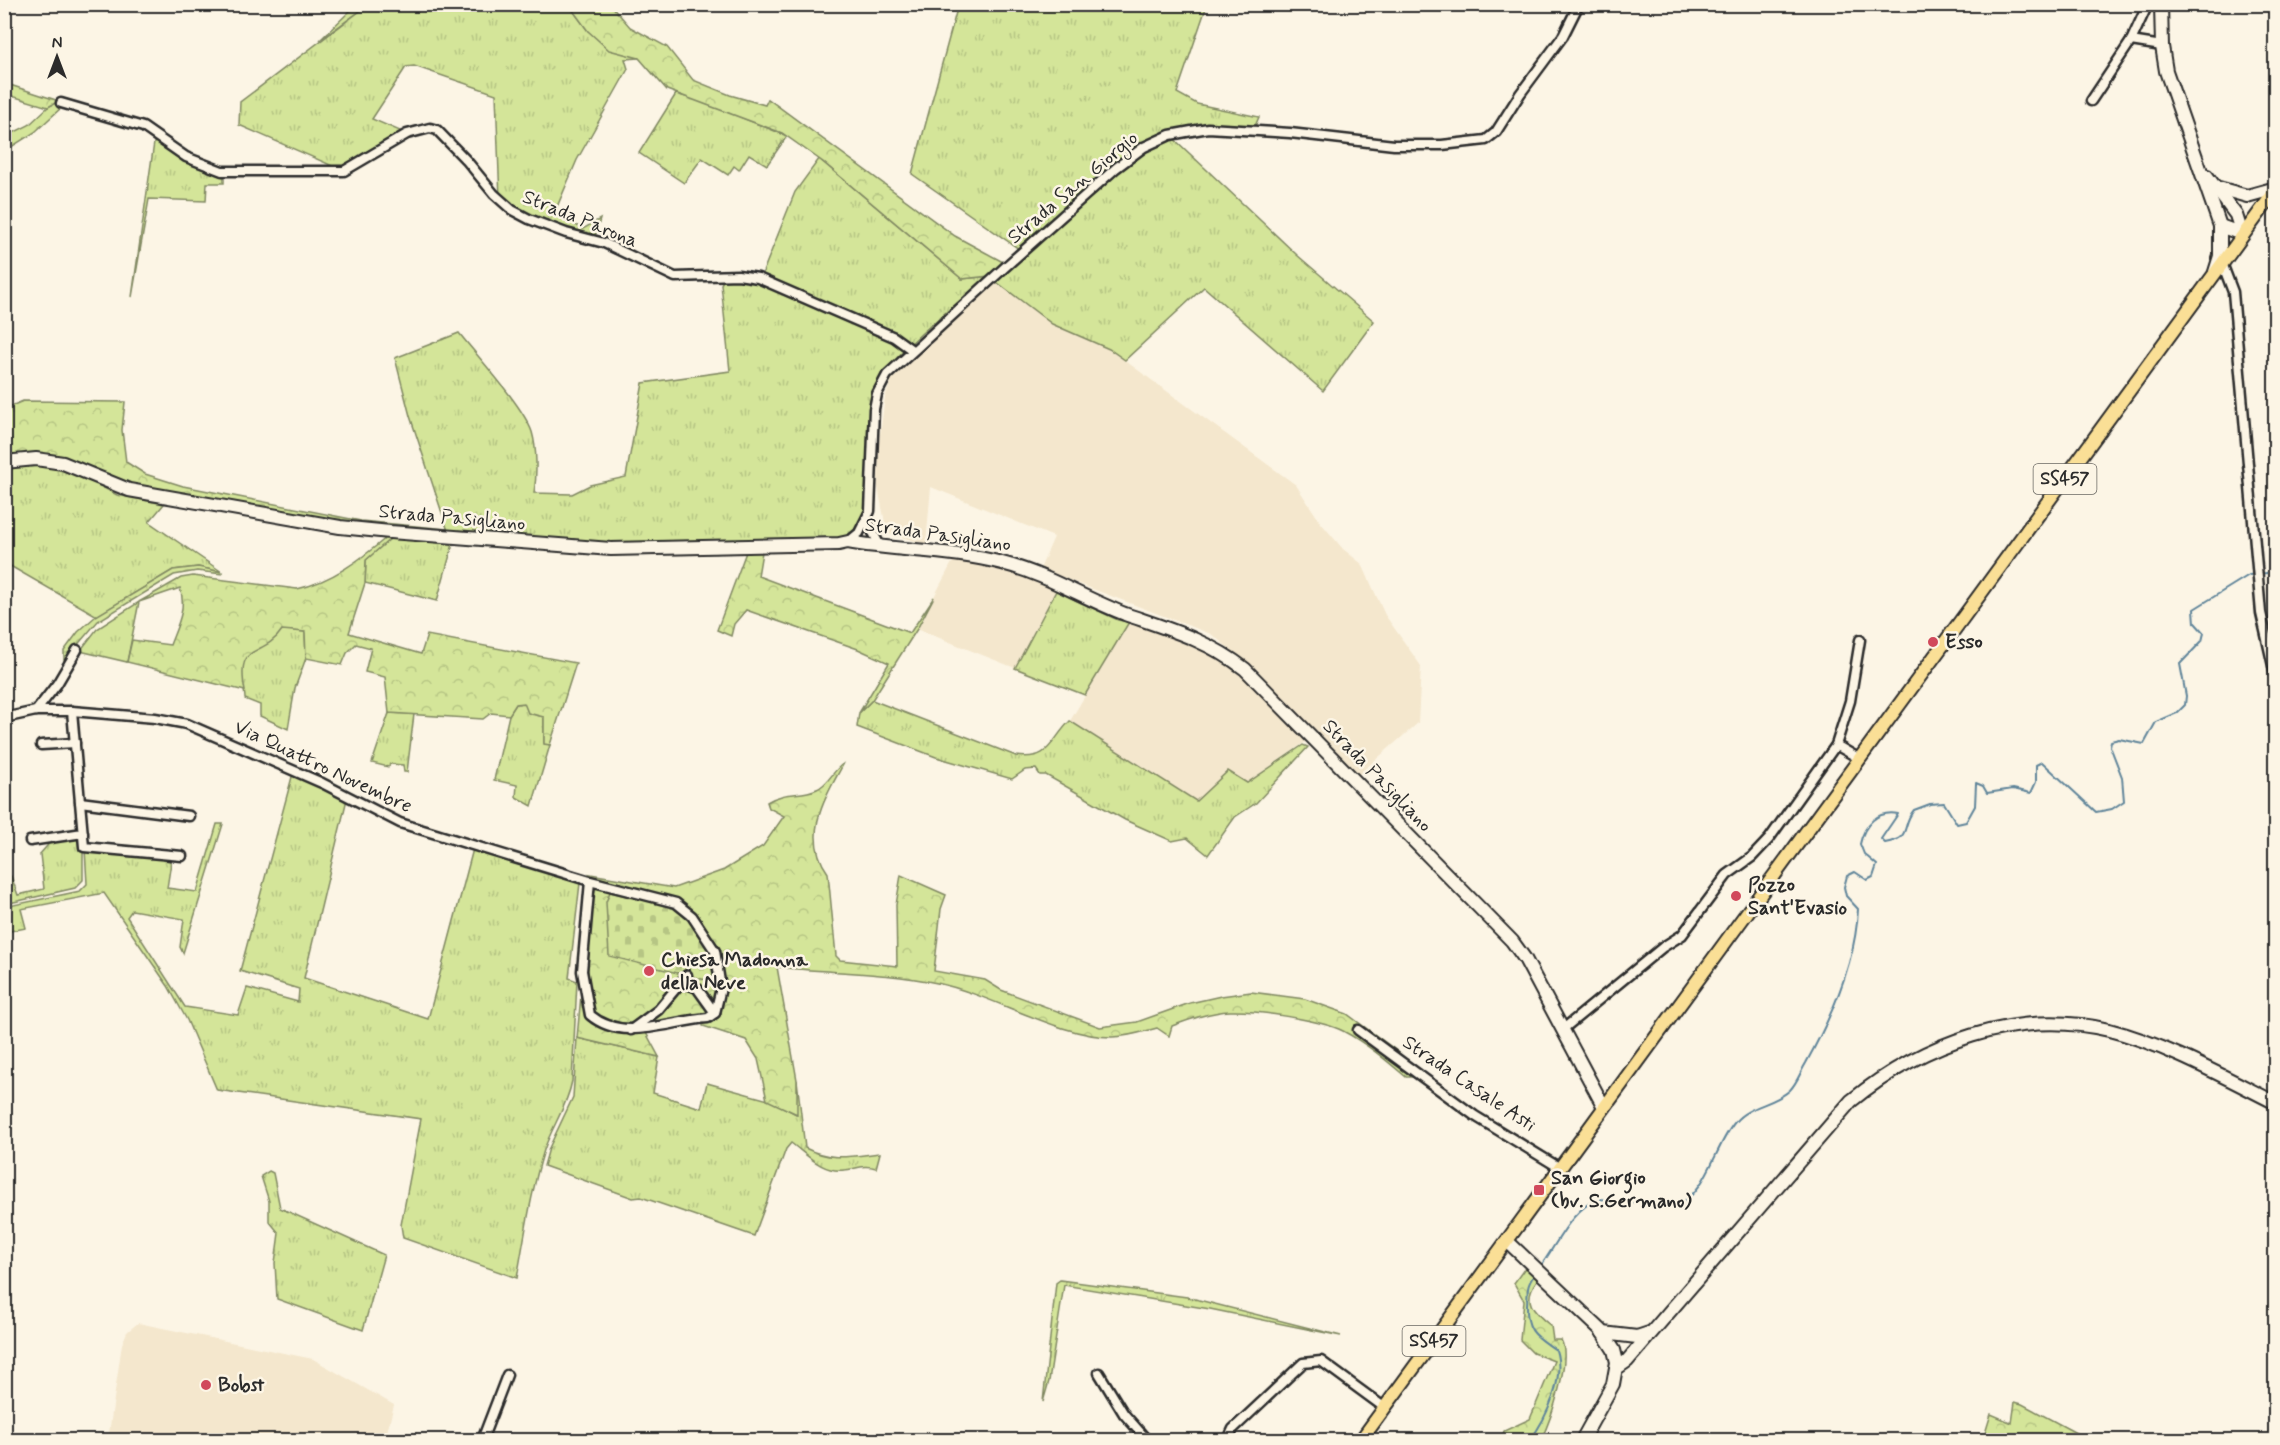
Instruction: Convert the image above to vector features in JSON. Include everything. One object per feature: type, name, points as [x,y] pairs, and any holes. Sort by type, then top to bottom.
[{"type":"main road","name":"SS457","points":[[1361,1440],[2276,189]]},
{"type":"street","name":"Strada San Giorgio","points":[[867,521],[877,394],[887,375],[1116,168],[1144,147],[1170,135],[1208,128],[1290,133],[1394,145],[1442,145],[1486,140],[1496,132],[1520,94],[1563,36],[1579,4]]},
{"type":"street","points":[[2091,101],[2131,41],[2148,4]]},
{"type":"street","points":[[2160,4],[2166,71],[2220,226],[2220,256],[2214,274]]},
{"type":"street","points":[[2131,41],[2162,46]]},
{"type":"street","name":"Strada Parona","points":[[61,103],[143,127],[186,157],[222,171],[344,171],[407,134],[430,128],[437,130],[468,161],[494,194],[512,210],[529,219],[566,233],[604,243],[675,277],[738,275],[758,278],[894,337],[912,350]]},
{"type":"street","points":[[2200,165],[2236,215],[2242,234]]},
{"type":"street","points":[[2215,187],[2247,196],[2276,189]]},
{"type":"street","points":[[2220,226],[2242,234]]},
{"type":"street","points":[[2222,262],[2233,292],[2261,614],[2276,679]]},
{"type":"street","name":"Strada Pasigliano","points":[[4,462],[36,459],[56,462],[129,490],[340,527],[390,532],[610,549],[848,542],[976,557],[1024,569],[1124,613],[1187,634],[1226,654],[1262,685],[1352,781],[1500,928],[1525,959],[1604,1107]]},
{"type":"street","points":[[848,542],[859,533],[867,521],[879,544]]},
{"type":"street","points":[[1562,1030],[1663,947],[1682,935],[1727,875],[1752,857],[1769,839],[1836,744],[1850,701],[1860,640]]},
{"type":"street","points":[[36,711],[57,684],[77,650]]},
{"type":"street","name":"Via Quattro Novembre","points":[[4,717],[36,711],[72,711],[155,718],[187,724],[311,778],[400,823],[590,881],[676,903],[693,916],[715,951],[720,988],[715,1013]]},
{"type":"street","points":[[72,711],[84,847],[182,856]]},
{"type":"street","points":[[41,745],[75,743]]},
{"type":"street","points":[[1836,744],[1860,759]]},
{"type":"street","points":[[80,802],[189,816]]},
{"type":"street","points":[[30,841],[83,833]]},
{"type":"street","points":[[590,881],[582,971],[590,1015],[605,1025],[632,1030],[708,1018],[715,1013],[697,988],[685,978],[658,1010],[632,1030]]},
{"type":"street","points":[[1617,1368],[1625,1363],[1851,1101],[1896,1069],[1953,1041],[1995,1029],[2030,1026],[2072,1024],[2110,1030],[2172,1053],[2276,1103]]},
{"type":"street","name":"Strada Casale Asti","points":[[1358,1030],[1475,1116],[1560,1168]]},
{"type":"street","points":[[1507,1241],[1603,1333],[1614,1350],[1617,1368],[1614,1384],[1582,1440]]},
{"type":"street","points":[[1603,1333],[1636,1337],[1649,1334]]},
{"type":"street","points":[[1228,1440],[1233,1429],[1303,1363],[1321,1361],[1385,1408]]},
{"type":"street","points":[[1099,1372],[1124,1414],[1147,1440]]},
{"type":"street","points":[[482,1440],[507,1375]]},
{"type":"shaded area","points":[[994,280],[1052,324],[1109,349],[1296,485],[1321,523],[1343,549],[1362,564],[1385,615],[1421,666],[1418,723],[1357,776],[1316,736],[1257,670],[1211,634],[1040,569],[1054,537],[931,487],[926,544],[887,533],[878,487],[879,442],[885,397],[892,379]]},
{"type":"shaded area","points":[[955,557],[1024,574],[1056,591],[1015,668],[917,629]]},
{"type":"shaded area","points":[[1129,622],[1205,647],[1230,663],[1308,740],[1247,783],[1228,772],[1196,801],[1070,721]]},
{"type":"shaded area","name":"Bobst","points":[[138,1323],[313,1359],[394,1405],[385,1440],[108,1440],[122,1344],[127,1332]]},
{"type":"green space","points":[[357,4],[368,5],[320,40],[352,9]]},
{"type":"green space","points":[[368,5],[569,5],[588,31],[639,58],[625,59],[628,69],[577,160],[554,214],[583,229],[600,219],[594,240],[566,233],[500,200],[496,94],[414,66],[406,67],[372,119],[407,134],[344,171],[239,125],[240,102]]},
{"type":"green space","points":[[569,5],[611,5],[630,27],[667,47],[693,80],[730,95],[765,105],[768,99],[955,236],[1003,262],[990,276],[962,279],[823,162],[782,133],[667,90],[639,58],[609,50],[588,31]]},
{"type":"green space","points":[[958,5],[1207,5],[1177,93],[1197,104],[1259,117],[1255,126],[1220,125],[1189,128],[1175,131],[1145,144],[1129,153],[1019,249],[912,174]]},
{"type":"green space","points":[[4,83],[59,101],[48,107],[5,94]]},
{"type":"green space","points":[[676,94],[703,102],[787,136],[767,165],[749,154],[739,170],[734,166],[728,175],[702,158],[684,183],[639,153]]},
{"type":"green space","points":[[59,101],[62,107],[35,132],[5,151],[5,137],[29,125],[48,107]]},
{"type":"green space","points":[[155,136],[224,175],[224,183],[207,183],[206,201],[149,199],[132,297]]},
{"type":"green space","points":[[1171,136],[1297,255],[1374,321],[1323,391],[1204,287],[1125,360],[1109,349],[1052,324],[994,280],[1146,148]]},
{"type":"green space","points":[[819,159],[962,279],[990,276],[908,346],[882,378],[873,394],[866,514],[857,530],[844,541],[611,545],[449,534],[410,416],[395,358],[459,333],[510,396],[527,421],[534,439],[536,454],[534,493],[572,494],[590,485],[626,477],[643,383],[730,371],[721,284],[724,279],[763,283],[763,272],[795,192]]},
{"type":"green space","points":[[23,401],[125,402],[122,430],[126,462],[145,474],[183,486],[361,521],[447,529],[449,534],[391,529],[130,487],[84,468],[5,461],[4,409]]},
{"type":"green space","points":[[28,465],[60,468],[78,474],[117,495],[164,504],[149,522],[222,572],[198,567],[173,570],[97,616],[5,563],[5,468]]},
{"type":"green space","points":[[387,537],[391,538],[366,560],[365,583],[349,633],[421,654],[427,635],[576,663],[550,745],[544,744],[544,717],[528,713],[524,703],[516,704],[509,715],[491,713],[483,719],[389,713],[385,677],[365,672],[371,648],[356,644],[347,653],[342,665],[306,658],[305,632],[282,630],[275,639],[247,657],[243,675],[245,691],[127,662],[132,640],[170,645],[182,610],[180,588],[139,602],[181,578],[193,576],[297,589],[334,575]]},
{"type":"green space","points":[[391,538],[453,544],[437,601],[365,583],[366,560]]},
{"type":"green space","points":[[746,552],[762,552],[758,576],[910,633],[934,597],[917,629],[872,700],[859,713],[889,663],[858,649],[746,610],[734,624],[731,636],[717,630]]},
{"type":"green space","points":[[198,567],[222,572],[222,574],[197,571],[174,575],[98,621],[74,649],[64,665],[64,651],[78,632],[96,616],[173,570]]},
{"type":"green space","points":[[1056,591],[1118,620],[1129,622],[1085,695],[1015,668]]},
{"type":"green space","points":[[139,602],[127,662],[80,651],[97,629]]},
{"type":"green space","points":[[282,629],[305,632],[306,658],[295,688],[288,729],[260,716],[260,705],[245,699],[241,675],[242,663],[246,657],[271,640]]},
{"type":"green space","points":[[872,700],[1016,756],[1027,757],[1043,752],[1070,721],[1196,801],[1228,771],[1247,783],[1303,745],[1308,747],[1256,803],[1235,817],[1208,855],[1187,838],[1172,841],[1125,820],[1046,775],[1040,775],[1036,769],[1025,770],[1012,779],[936,757],[857,727],[859,713]]},
{"type":"green space","points":[[525,703],[529,713],[544,717],[544,743],[550,745],[532,806],[516,797],[517,785],[494,780],[509,715],[516,704]]},
{"type":"green space","points":[[389,713],[414,714],[407,772],[404,772],[403,765],[390,764],[388,767],[372,763]]},
{"type":"green space","points":[[844,763],[823,803],[816,831],[816,845],[820,859],[828,873],[836,956],[840,960],[897,966],[896,905],[901,875],[946,895],[941,909],[934,971],[985,980],[1001,990],[1100,1027],[1137,1022],[1190,1003],[1221,996],[1251,992],[1305,999],[1347,1014],[1397,1051],[1419,1071],[1412,1077],[1406,1077],[1368,1046],[1343,1031],[1320,1023],[1288,1017],[1255,1012],[1223,1012],[1201,1016],[1172,1026],[1169,1036],[1157,1028],[1112,1037],[1070,1030],[981,996],[937,983],[877,975],[777,967],[797,1080],[797,1114],[767,1100],[758,1059],[746,1040],[703,1026],[703,1021],[710,1021],[720,1013],[724,989],[718,950],[694,913],[598,881],[590,874],[674,888],[724,870],[763,846],[784,816],[769,808],[767,802],[781,796],[817,789],[825,784]]},
{"type":"green space","points":[[293,773],[347,799],[304,978],[428,1019],[473,849],[580,883],[569,978],[577,981],[572,1081],[567,1099],[547,1141],[539,1166],[517,1278],[403,1238],[401,1225],[421,1119],[217,1090],[187,1020],[168,986],[104,893],[21,909],[26,928],[5,932],[4,907],[80,891],[87,884],[85,849],[166,857],[171,862],[167,888],[197,892],[217,824],[223,824],[183,953],[180,947],[184,919],[132,910],[127,917],[185,1007],[238,1015],[247,988],[298,1002],[299,989],[240,971]]},
{"type":"green space","points":[[83,833],[83,880],[75,888],[5,904],[5,877],[11,876],[18,895],[44,889],[40,854],[53,839]]},
{"type":"green space","points":[[594,887],[617,892],[718,983],[718,999],[708,1015],[633,1026],[606,1021],[593,1013],[587,950]]},
{"type":"green space","points":[[610,892],[674,907],[691,919],[713,953],[718,983],[609,956],[606,902]]},
{"type":"green space","points":[[582,984],[584,1009],[588,1017],[645,1031],[659,1057],[577,1038]]},
{"type":"green space","points":[[577,1038],[659,1057],[653,1093],[701,1108],[707,1083],[772,1101],[796,1114],[797,1080],[805,1148],[833,1157],[880,1153],[876,1168],[867,1166],[844,1170],[829,1169],[791,1143],[786,1149],[754,1236],[641,1197],[633,1198],[544,1166],[549,1148],[573,1097]]},
{"type":"green space","points":[[269,1171],[273,1173],[280,1208],[384,1255],[363,1330],[277,1299],[275,1263],[279,1233],[269,1221],[269,1201],[261,1176]]},
{"type":"green space","points":[[1527,1265],[1538,1279],[1530,1293],[1531,1305],[1534,1311],[1551,1326],[1553,1340],[1561,1340],[1564,1361],[1555,1404],[1541,1440],[1501,1440],[1504,1431],[1530,1419],[1554,1361],[1533,1353],[1520,1340],[1524,1301],[1514,1283]]},
{"type":"green space","points":[[1060,1280],[1187,1297],[1341,1336],[1210,1309],[1064,1285],[1049,1381],[1043,1402],[1056,1283]]},
{"type":"green space","points":[[2015,1402],[2089,1440],[1983,1440],[1991,1414],[2012,1423]]},
{"type":"waterway","points":[[1540,1267],[1565,1228],[1580,1210],[1599,1199],[1676,1206],[1687,1199],[1703,1180],[1735,1122],[1747,1112],[1777,1099],[1790,1090],[1825,1027],[1848,969],[1858,909],[1846,896],[1844,887],[1847,876],[1855,872],[1867,880],[1873,877],[1877,865],[1864,854],[1860,844],[1868,825],[1873,820],[1884,814],[1898,814],[1881,839],[1885,843],[1894,841],[1903,835],[1914,810],[1930,804],[1944,803],[1957,824],[1966,822],[1975,806],[1976,783],[1983,786],[1987,793],[2013,789],[2031,793],[2036,782],[2036,765],[2042,762],[2096,812],[2112,809],[2124,801],[2122,777],[2110,746],[2111,741],[2119,739],[2144,744],[2156,722],[2177,713],[2185,705],[2186,696],[2180,664],[2202,641],[2204,633],[2195,623],[2194,609],[2249,575],[2276,572]]},
{"type":"waterway","points":[[1530,1440],[1548,1409],[1558,1373],[1556,1350],[1538,1337],[1528,1321],[1528,1288],[1535,1274]]},
{"type":"place","name":"Esso","points":[[1933,642]]},
{"type":"place","name":"Pozzo Sant'Evasio","points":[[1736,896]]},
{"type":"place","name":"Chiesa Madonna della Neve","points":[[649,971]]},
{"type":"place","name":"San Giorgio (bv. S.Germano)","points":[[1539,1190]]},
{"type":"place","name":"Bobst","points":[[206,1385]]}]
